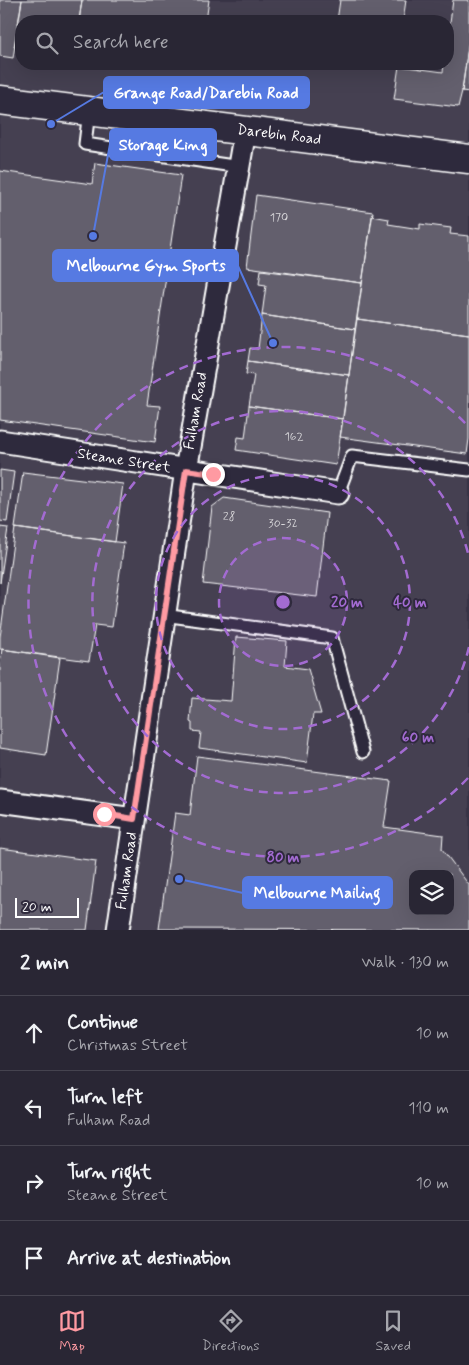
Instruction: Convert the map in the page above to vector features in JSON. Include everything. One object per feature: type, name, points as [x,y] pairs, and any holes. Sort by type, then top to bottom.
[{"type":"main road","name":"Darebin Road","points":[[0,100],[469,159]]},
{"type":"street","name":"Fulham Road","points":[[118,930],[186,470],[246,131]]},
{"type":"street","name":"Steane Street","points":[[0,441],[338,492]]},
{"type":"street","points":[[0,801],[134,819]]},
{"type":"lane","points":[[89,111],[85,144],[240,167]]},
{"type":"lane","points":[[338,492],[352,456],[469,470]]},
{"type":"lane","points":[[163,616],[332,638],[363,752]]},
{"type":"shaded area","points":[[0,0],[469,0],[469,930],[0,930]]},
{"type":"building","points":[[0,0],[22,0],[20,15],[15,15],[13,58],[0,56]]},
{"type":"building","points":[[22,0],[82,0],[80,15],[19,15]]},
{"type":"building","points":[[82,0],[209,0],[207,15],[80,15]]},
{"type":"building","points":[[340,0],[406,0],[404,15],[338,15]]},
{"type":"building","points":[[453,0],[469,0],[469,40],[458,107],[394,99],[398,70],[443,72],[443,70],[454,70],[454,15],[451,15]]},
{"type":"building","points":[[469,40],[469,92],[462,91]]},
{"type":"building","points":[[95,163],[181,175],[147,405],[160,406],[155,442],[0,420],[0,171],[92,184]]},
{"type":"building","points":[[256,195],[373,212],[362,283],[247,267]]},
{"type":"building","points":[[372,216],[389,219],[388,224],[420,229],[420,224],[451,228],[450,234],[469,236],[469,334],[357,319]]},
{"type":"building","points":[[261,270],[362,283],[355,329],[262,315],[266,285],[259,284]]},
{"type":"building","points":[[262,315],[355,329],[349,375],[248,361],[250,348],[258,349]]},
{"type":"building","points":[[357,319],[469,334],[469,439],[467,454],[340,437]]},
{"type":"building","points":[[248,361],[349,375],[343,419],[249,406],[254,375],[246,374]]},
{"type":"building","points":[[249,406],[343,419],[336,465],[236,450],[238,437],[245,438]]},
{"type":"building","points":[[0,470],[14,472],[7,522],[0,521]]},
{"type":"building","points":[[23,472],[123,484],[115,542],[15,528]]},
{"type":"building","points":[[224,498],[327,513],[317,597],[203,584],[212,507]]},
{"type":"building","points":[[0,527],[8,528],[0,583]]},
{"type":"building","points":[[15,528],[124,543],[112,627],[95,625],[89,661],[0,649]]},
{"type":"building","points":[[236,637],[287,641],[285,666],[308,669],[321,714],[313,714],[307,763],[199,748],[201,732],[192,731],[192,723],[190,722],[192,698],[231,701]]},
{"type":"building","points":[[2,649],[60,658],[46,755],[0,748],[0,665]]},
{"type":"building","points":[[197,756],[391,781],[384,827],[443,835],[442,849],[469,885],[469,930],[159,929],[175,813],[190,815]]},
{"type":"building","points":[[0,848],[96,861],[87,930],[0,930]]},
{"type":"place","name":"Grange Road/Darebin Road","points":[[51,124]]},
{"type":"place","name":"Storage King","points":[[93,236]]},
{"type":"place","name":"Melbourne Gym Sports","points":[[273,343]]},
{"type":"place","name":"Melbourne Mailing","points":[[179,879]]},
{"type":"route","points":[[104,814],[134,819],[186,470],[213,474]]}]
